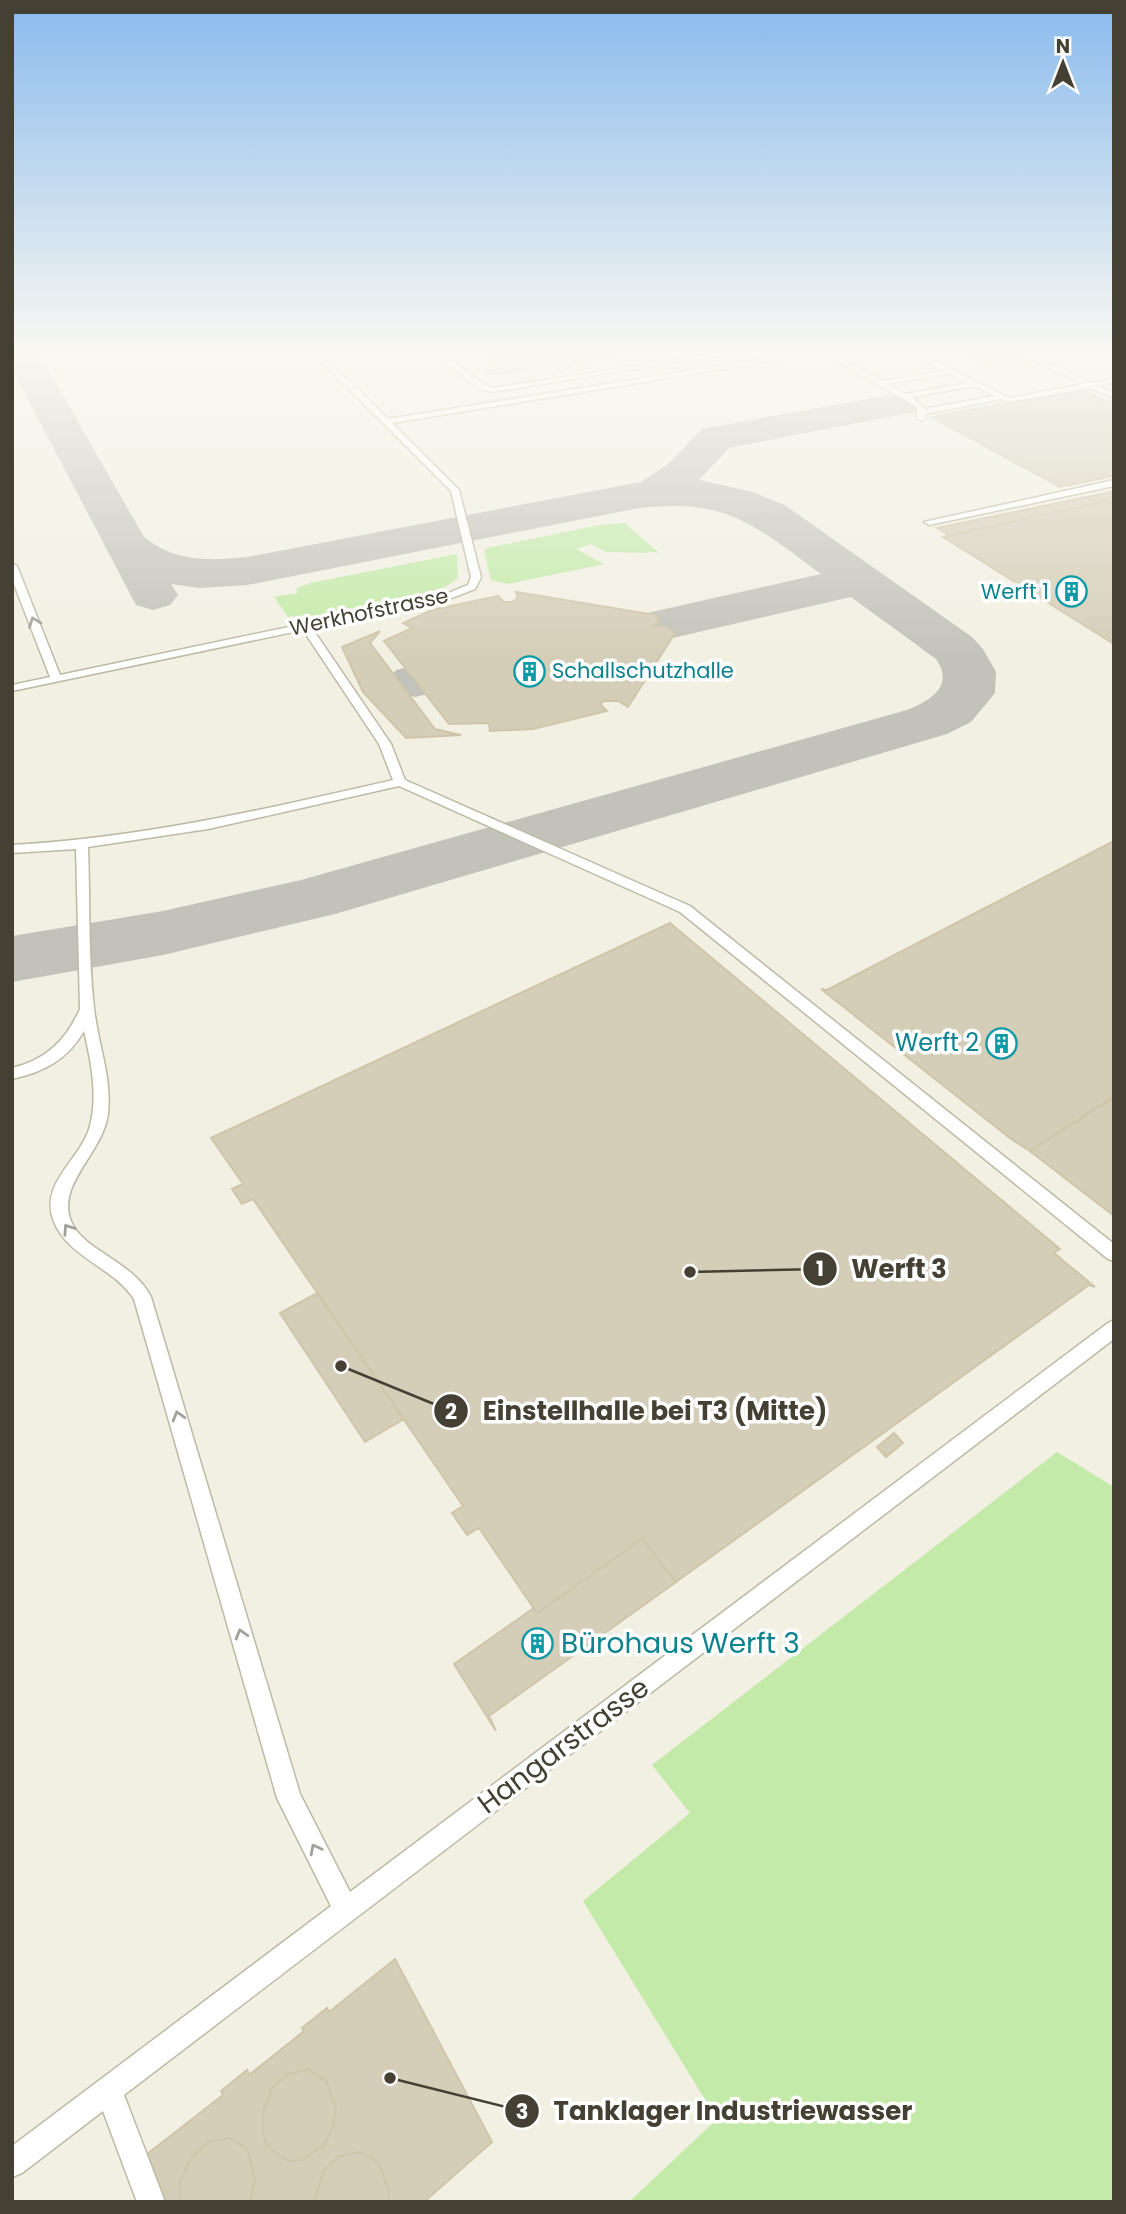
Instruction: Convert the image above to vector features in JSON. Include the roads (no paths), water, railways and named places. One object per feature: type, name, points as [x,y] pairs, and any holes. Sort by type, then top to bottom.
[{"type":"lane","name":"Werkhofstrasse","points":[[12,688],[449,596],[466,590],[476,582],[456,490],[418,453]]},
{"type":"lane","points":[[929,522],[1114,483]]},
{"type":"lane","points":[[12,566],[56,678]]},
{"type":"lane","points":[[306,625],[385,744],[400,782]]},
{"type":"lane","points":[[12,849],[82,845],[237,820],[400,782],[685,909],[1114,1254]]},
{"type":"lane","points":[[82,845],[87,1009],[99,1061],[99,1123],[96,1135],[61,1188],[58,1212],[71,1237],[127,1275],[142,1297],[289,1798],[346,1910]]},
{"type":"lane","points":[[12,1074],[39,1066],[62,1052],[79,1030],[87,1009]]},
{"type":"lane","name":"Hangarstrasse","points":[[12,2163],[1114,1328]]},
{"type":"lane","points":[[109,2090],[151,2202]]},
{"type":"place","name":"Werft 1","points":[[1072,592]]},
{"type":"place","name":"Schallschutzhalle","points":[[529,671]]},
{"type":"place","name":"Werft 2","points":[[1002,1043]]},
{"type":"place","name":"Werft 3","points":[[690,1272]]},
{"type":"place","name":"Einstellhalle bei T3 (Mitte)","points":[[341,1366]]},
{"type":"place","name":"Bürohaus Werft 3","points":[[538,1643]]},
{"type":"place","name":"Tanklager Industriewasser","points":[[390,2078]]}]
